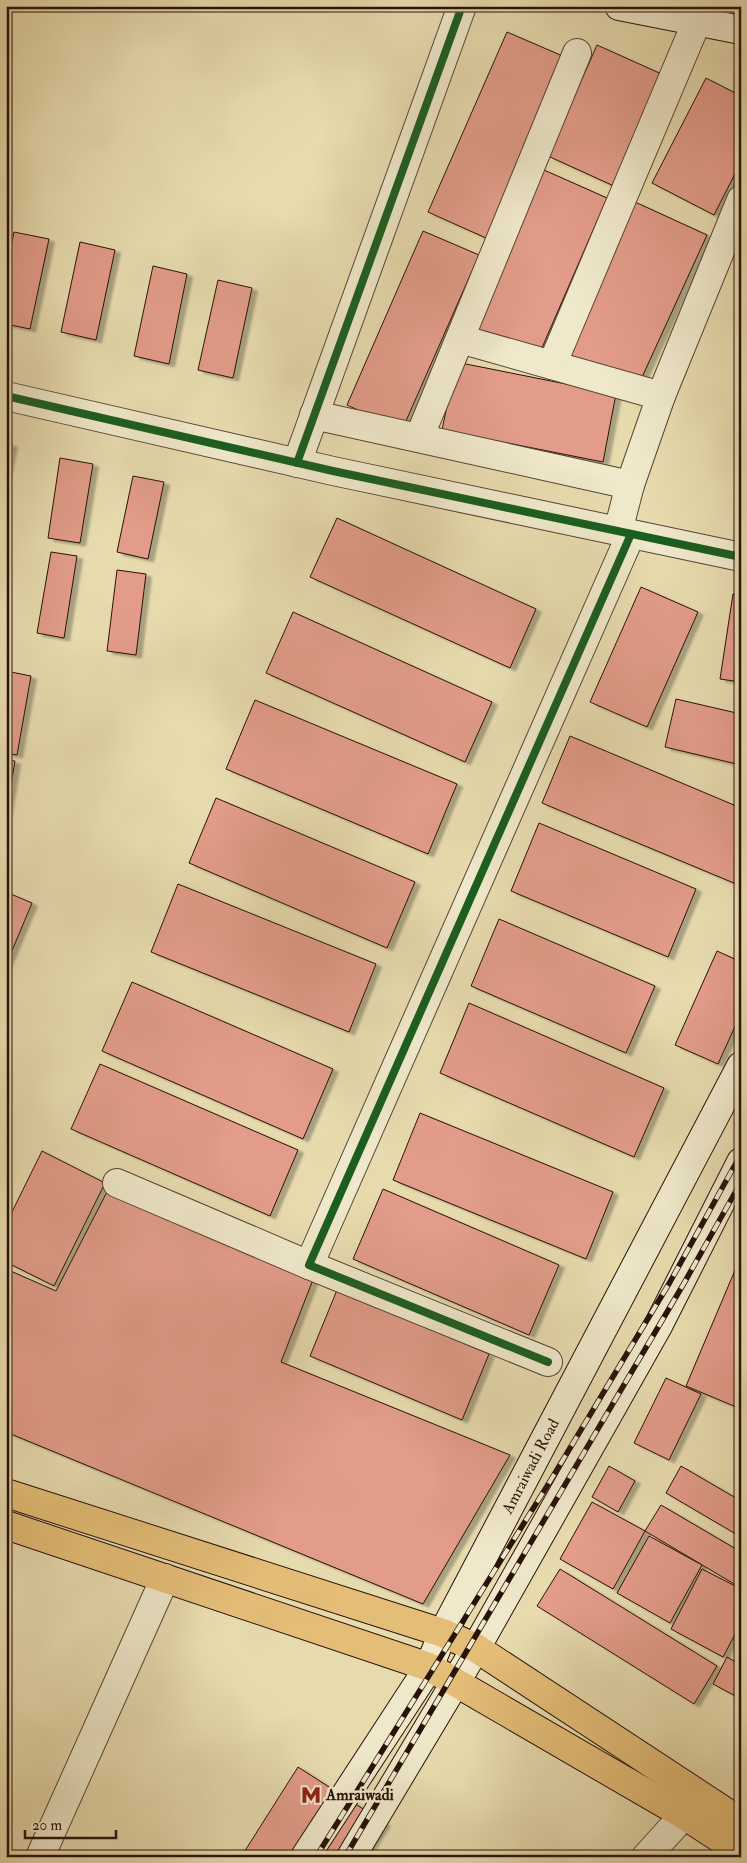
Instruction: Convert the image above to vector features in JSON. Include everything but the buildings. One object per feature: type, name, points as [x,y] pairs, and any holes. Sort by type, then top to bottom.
[{"type":"main road","points":[[6,1493],[443,1633],[476,1648],[741,1822]]},
{"type":"main road","points":[[6,1525],[429,1667],[684,1815],[741,1852]]},
{"type":"street","points":[[297,463],[462,6]]},
{"type":"street","points":[[619,6],[741,30]]},
{"type":"street","points":[[552,365],[697,21]]},
{"type":"street","points":[[419,438],[577,53]]},
{"type":"street","points":[[309,1264],[625,532],[630,485],[661,396],[741,200]]},
{"type":"street","points":[[460,339],[661,396]]},
{"type":"street","points":[[6,396],[297,463],[741,557]]},
{"type":"street","points":[[314,415],[630,485]]},
{"type":"street","name":"Amraiwadi Road","points":[[305,1857],[429,1667],[443,1633],[741,1066]]},
{"type":"street","points":[[351,1857],[476,1648],[659,1324],[741,1162]]},
{"type":"street","points":[[117,1183],[548,1362]]},
{"type":"street","points":[[40,1857],[165,1578]]},
{"type":"street","points":[[646,1857],[684,1815]]},
{"type":"railway","points":[[316,1857],[549,1483],[670,1282],[741,1154]]},
{"type":"railway","points":[[345,1857],[683,1285],[741,1182]]},
{"type":"cycle path","points":[[297,463],[462,6]]},
{"type":"cycle path","points":[[6,396],[333,471],[741,557]]},
{"type":"cycle path","points":[[548,1362],[309,1265],[631,534]]},
{"type":"place","name":"Amraiwadi","points":[[311,1795]]}]
